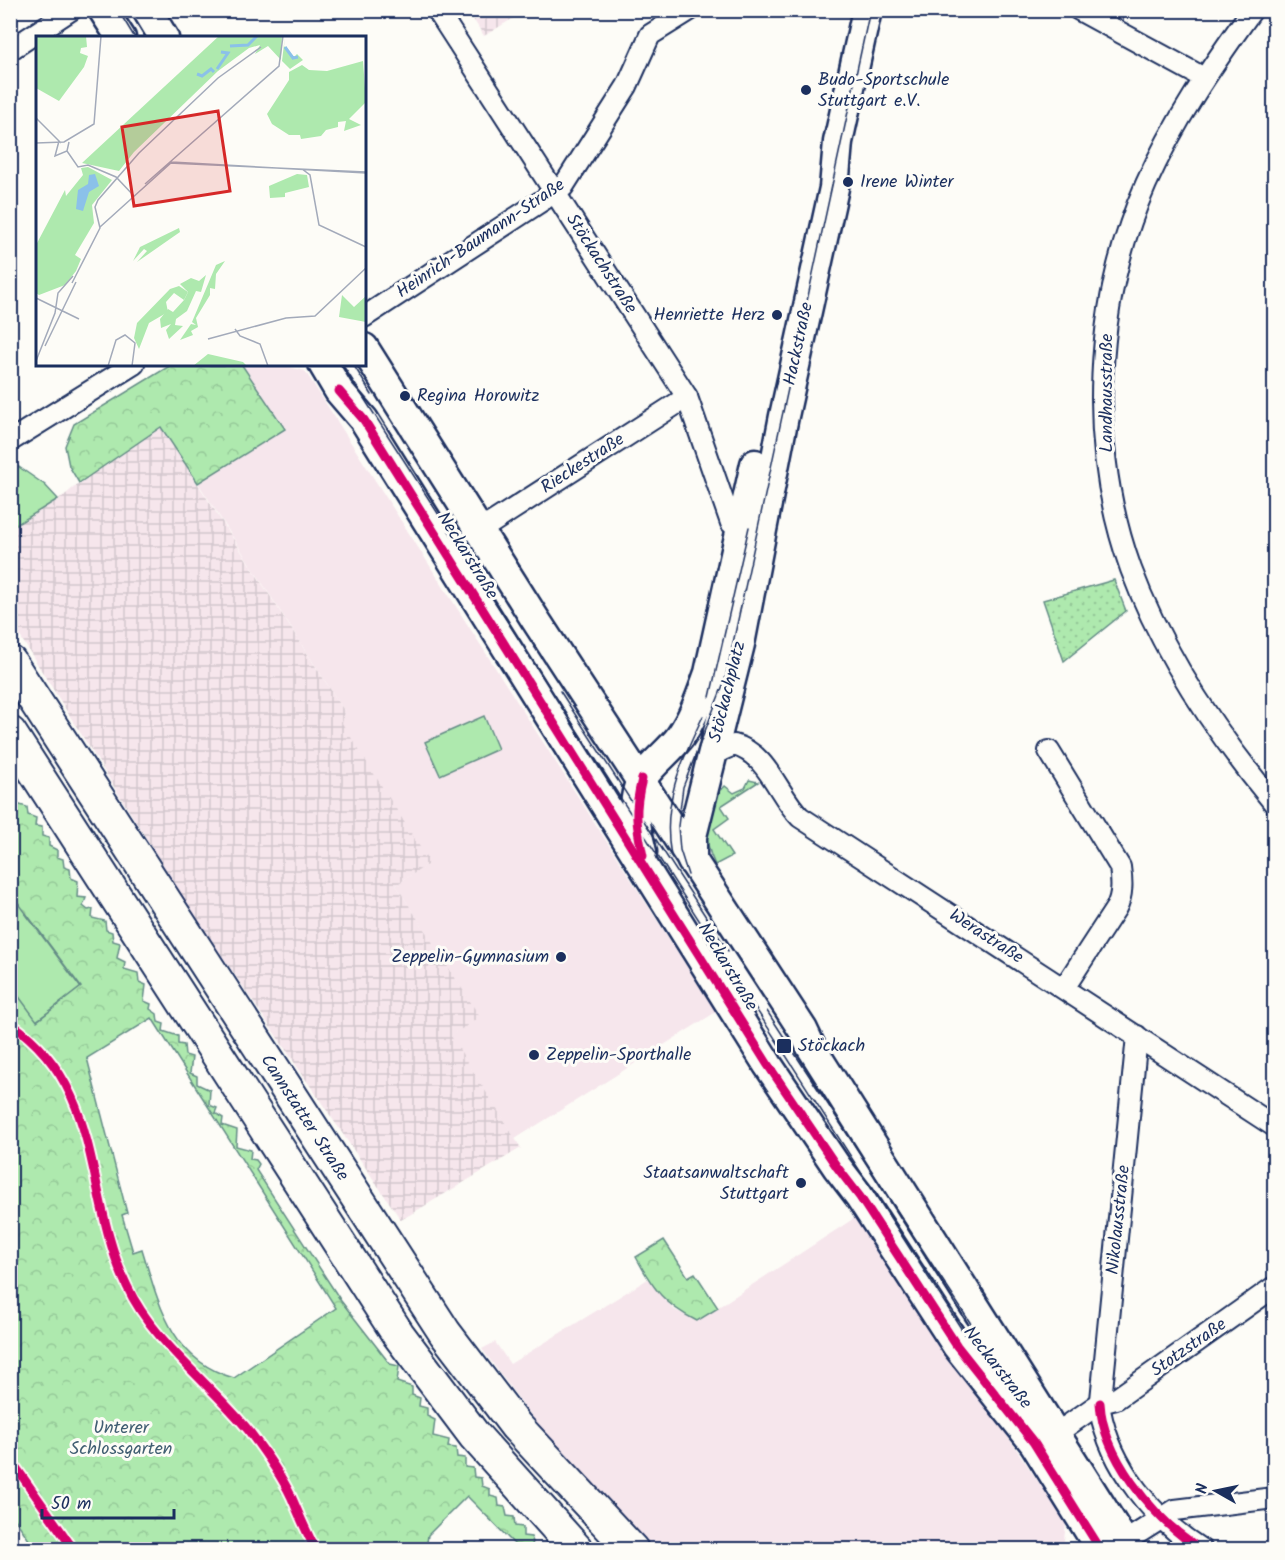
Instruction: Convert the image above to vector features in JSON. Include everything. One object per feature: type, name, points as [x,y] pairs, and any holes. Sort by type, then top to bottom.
[{"type":"main road","points":[[103,10],[120,36]]},
{"type":"main road","points":[[147,10],[163,36]]},
{"type":"main road","name":"Hackstraße","points":[[642,779],[680,737],[698,707],[709,673],[788,395],[834,188],[838,142],[867,10]]},
{"type":"main road","name":"Neckarstraße","points":[[366,351],[615,743],[642,779],[692,861],[803,1030],[810,1047],[1018,1372],[1065,1427],[1116,1548]]},
{"type":"main road","name":"Neckarstraße","points":[[323,366],[339,391],[364,420],[768,1065],[860,1197],[957,1347],[1116,1548]]},
{"type":"main road","name":"Stöckachplatz","points":[[692,861],[692,836],[740,644],[752,526]]},
{"type":"main road","name":"Cannstatter Straße","points":[[10,662],[445,1333],[516,1426],[632,1550]]},
{"type":"main road","points":[[10,733],[398,1334],[474,1435],[577,1550]]},
{"type":"main road","points":[[642,779],[636,804],[635,824],[646,869]]},
{"type":"main road","points":[[957,1347],[970,1354],[982,1351],[989,1342],[989,1326]]},
{"type":"main road","points":[[988,1387],[987,1377],[993,1368],[1005,1365],[1018,1372]]},
{"type":"street","points":[[10,50],[71,10]]},
{"type":"street","name":"Stöckachstraße","points":[[436,10],[687,397],[731,523],[752,526]]},
{"type":"street","name":"Heinrich-Baumann-Straße","points":[[366,316],[556,193],[570,180],[627,86],[650,35],[690,10]]},
{"type":"street","points":[[1079,10],[1204,78]]},
{"type":"street","name":"Landhausstraße","points":[[1252,10],[1204,78],[1173,129],[1145,185],[1121,260],[1105,338],[1103,423],[1106,458],[1120,530],[1146,605],[1190,687],[1218,730],[1275,803]]},
{"type":"street","points":[[10,441],[131,366]]},
{"type":"street","name":"Rieckestraße","points":[[479,531],[687,397]]},
{"type":"street","name":"Werastraße","points":[[713,754],[734,745],[752,753],[795,811],[1275,1126]]},
{"type":"street","points":[[1049,751],[1120,867],[1122,879],[1120,901],[1064,988]]},
{"type":"street","name":"Nikolausstraße","points":[[1100,1403],[1137,1036]]},
{"type":"street","name":"Stotzstraße","points":[[1100,1403],[1116,1400],[1275,1287]]},
{"type":"street","points":[[1065,1427],[1100,1403],[1110,1445]]},
{"type":"street","points":[[1065,1427],[1089,1428],[1110,1445],[1161,1520],[1202,1550]]},
{"type":"street","points":[[1116,1548],[1175,1510],[1199,1505],[1275,1498]]},
{"type":"shaded area","points":[[468,11],[525,11],[484,36]]},
{"type":"shaded area","points":[[243,366],[286,366],[305,371],[716,1012],[515,1139],[450,1036],[479,1017],[396,885],[429,863],[341,723],[345,712],[198,483],[285,429]]},
{"type":"shaded area","points":[[161,427],[345,712],[342,723],[430,863],[396,885],[480,1017],[451,1036],[521,1148],[401,1220],[193,913],[11,622],[11,528],[66,494]]},
{"type":"shaded area","points":[[859,1215],[1066,1523],[1063,1549],[650,1549],[564,1460],[482,1349],[495,1342],[510,1364],[648,1279],[673,1309],[697,1321]]},
{"type":"shaded area","points":[[11,1530],[24,1549],[11,1549]]},
{"type":"green space","points":[[169,366],[243,366],[285,429],[198,483],[161,427],[79,483],[69,466],[65,446],[74,424]]},
{"type":"green space","points":[[16,465],[45,485],[58,499],[11,528],[11,469]]},
{"type":"green space","points":[[1114,580],[1126,611],[1064,661],[1043,600]]},
{"type":"green space","points":[[484,716],[498,749],[440,775],[425,742]]},
{"type":"green space","points":[[749,780],[758,782],[721,806],[729,818],[714,829],[732,856],[715,865],[706,834],[708,814],[712,804],[725,786],[734,793],[745,788]]},
{"type":"green space","name":"Unterer Schlossgarten","points":[[11,784],[15,789],[13,803],[27,807],[28,815],[36,818],[35,826],[42,827],[42,836],[49,838],[49,846],[57,850],[57,857],[63,859],[64,867],[70,869],[71,878],[78,881],[77,897],[86,898],[83,906],[88,910],[93,909],[92,918],[105,921],[106,930],[112,932],[113,941],[120,943],[117,958],[125,962],[124,969],[138,973],[139,982],[146,985],[144,1001],[151,1004],[150,1009],[157,1014],[158,1022],[164,1024],[163,1031],[178,1036],[178,1044],[184,1045],[185,1055],[192,1057],[190,1073],[197,1076],[197,1084],[210,1090],[209,1105],[217,1108],[215,1113],[223,1118],[222,1125],[237,1130],[236,1146],[251,1150],[250,1159],[256,1160],[259,1164],[256,1170],[341,1301],[390,1364],[399,1366],[397,1382],[412,1387],[412,1395],[420,1398],[419,1406],[427,1408],[427,1416],[435,1420],[433,1436],[449,1440],[448,1447],[456,1448],[457,1457],[465,1458],[465,1467],[473,1468],[474,1477],[481,1478],[482,1486],[490,1489],[490,1496],[498,1498],[499,1506],[505,1507],[507,1516],[514,1517],[515,1526],[523,1527],[523,1536],[531,1537],[533,1542],[530,1549],[519,1549],[467,1496],[428,1535],[426,1550],[35,1549],[11,1513],[11,986],[37,1021],[81,987],[14,897],[11,899]],"holes":[[[152,1018],[336,1308],[234,1378],[213,1370],[195,1358],[182,1344],[162,1310],[142,1249],[133,1252],[122,1215],[127,1213],[87,1058]]]},
{"type":"green space","points":[[13,897],[81,988],[36,1021],[11,986],[10,899]]},
{"type":"green space","points":[[664,1240],[688,1277],[695,1273],[718,1308],[697,1321],[676,1309],[661,1295],[636,1257]]},
{"type":"tram line","points":[[118,10],[134,36]]},
{"type":"tram line","points":[[129,10],[145,36]]},
{"type":"tram line","points":[[688,875],[680,850],[678,826],[683,787],[725,680],[870,10]]},
{"type":"tram line","points":[[343,366],[966,1336]]},
{"type":"tram line","points":[[354,366],[372,395]]},
{"type":"tram line","points":[[710,697],[749,527]]},
{"type":"tram line","points":[[560,691],[728,951]]},
{"type":"tram line","points":[[671,856],[669,837],[671,801],[687,750],[703,716]]},
{"type":"tram line","points":[[767,1011],[975,1330]]},
{"type":"cycle path","points":[[339,391],[364,420],[768,1065],[860,1197],[957,1346],[1034,1443],[1101,1550]]},
{"type":"cycle path","points":[[642,779],[637,818],[643,856]]},
{"type":"cycle path","points":[[10,1023],[40,1049],[62,1078],[77,1110],[88,1144],[113,1251],[138,1306],[167,1344],[234,1414],[260,1446],[287,1487],[316,1550]]},
{"type":"cycle path","points":[[1100,1403],[1103,1423],[1110,1443],[1132,1482],[1161,1517],[1193,1544]]},
{"type":"cycle path","points":[[10,1459],[74,1550]]},
{"type":"place","name":"Budo-Sportschule Stuttgart e.V.","points":[[806,90]]},
{"type":"place","name":"Irene Winter","points":[[848,182]]},
{"type":"place","name":"Henriette Herz","points":[[777,315]]},
{"type":"place","name":"Regina Horowitz","points":[[405,396]]},
{"type":"place","name":"Zeppelin-Gymnasium","points":[[561,957]]},
{"type":"place","name":"Stöckach","points":[[784,1046]]},
{"type":"place","name":"Zeppelin-Sporthalle","points":[[534,1055]]},
{"type":"place","name":"Staatsanwaltschaft Stuttgart","points":[[801,1183]]}]
